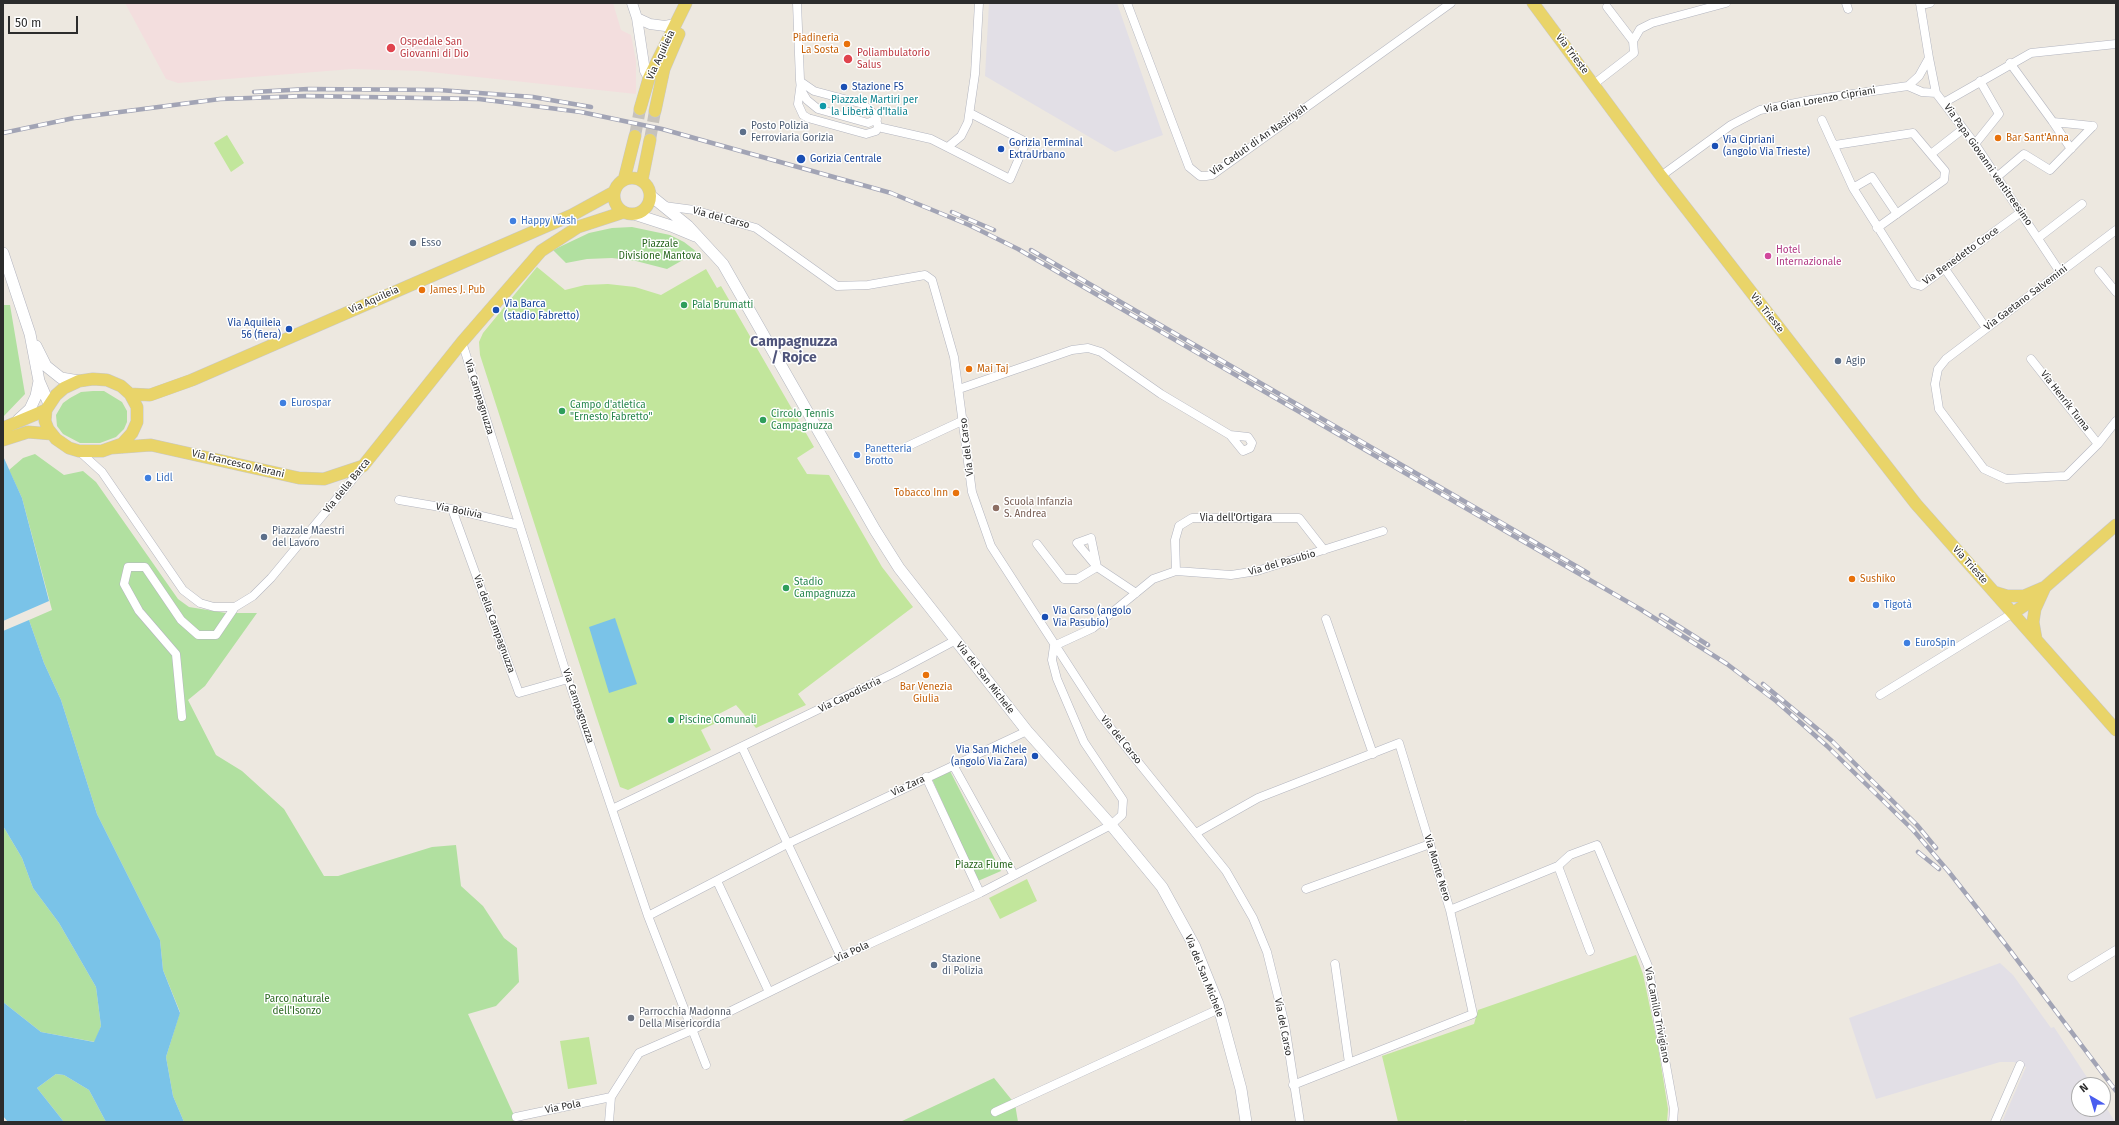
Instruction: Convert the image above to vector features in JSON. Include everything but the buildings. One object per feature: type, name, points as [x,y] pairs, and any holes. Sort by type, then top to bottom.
[{"type":"main road","name":"Via Aquileia","points":[[640,109],[649,78],[686,3]]},
{"type":"main road","name":"Via Aquileia","points":[[655,111],[664,69],[694,3]]},
{"type":"main road","name":"Via Trieste","points":[[1533,3],[1661,176],[1916,504],[2116,730]]},
{"type":"main road","points":[[624,180],[635,136]]},
{"type":"main road","points":[[642,180],[650,140]]},
{"type":"main road","points":[[633,178],[642,180],[648,186],[651,196],[646,208],[629,213],[616,204],[614,192],[616,187],[624,180],[633,178]]},
{"type":"main road","name":"Via Aquileia","points":[[130,394],[150,395],[192,380],[572,215],[614,192]]},
{"type":"main road","name":"Via del San Michele","points":[[651,196],[701,239],[723,264],[875,530],[899,568],[1027,731],[1111,825],[1162,887],[1194,947],[1219,1009],[1241,1089],[1246,1122]]},
{"type":"main road","name":"Via del San Michele","points":[[629,213],[671,226],[701,239]]},
{"type":"main road","name":"Via della Barca","points":[[363,466],[462,342],[541,251],[578,227],[629,213]]},
{"type":"main road","points":[[3,253],[30,334],[39,381],[48,407],[45,421],[52,434],[69,448],[79,452],[102,451],[122,444],[132,433],[137,422],[137,407],[130,394],[121,386],[107,380],[78,381],[61,378],[46,366],[30,334]]},
{"type":"main road","points":[[3,440],[30,409],[36,396],[39,381]]},
{"type":"main road","points":[[12,428],[48,407],[60,392],[78,381]]},
{"type":"main road","points":[[12,428],[28,432],[52,434]]},
{"type":"main road","name":"Via Francesco Marani","points":[[112,448],[151,444],[298,478],[324,479],[363,466]]},
{"type":"main road","points":[[2014,613],[2042,591],[2115,526]]},
{"type":"main road","points":[[1994,592],[2007,596],[2024,596],[2042,591]]},
{"type":"main road","points":[[2037,641],[2033,622],[2035,609],[2042,591]]},
{"type":"street","points":[[632,3],[637,18],[645,71],[649,78]]},
{"type":"street","points":[[797,3],[803,95],[810,104],[818,109],[870,123],[877,119]]},
{"type":"street","points":[[949,146],[961,136],[968,122],[975,74],[979,3]]},
{"type":"street","name":"Via Caduti di An Nasiriyah","points":[[1127,3],[1189,167],[1200,176],[1212,175],[1451,3]]},
{"type":"street","points":[[1633,41],[1640,29],[1652,23],[1726,3]]},
{"type":"street","points":[[1929,58],[1919,76],[1908,86],[1922,92],[1936,93],[1920,4],[1930,3]]},
{"type":"street","points":[[1594,84],[1634,53],[1633,41],[1607,8]]},
{"type":"street","points":[[637,18],[650,24],[665,26],[676,24]]},
{"type":"street","points":[[1945,102],[2010,63],[2031,53],[2116,44]]},
{"type":"street","points":[[2010,63],[2053,122],[2070,149]]},
{"type":"street","points":[[1975,144],[1999,114],[1980,81]]},
{"type":"street","points":[[801,82],[814,91],[863,104],[877,119],[878,127],[876,131],[866,134],[808,118],[803,115],[798,104],[801,82]]},
{"type":"street","name":"Via Gian Lorenzo Cipriani","points":[[1661,176],[1731,125],[1760,110],[1811,100],[1908,86]]},
{"type":"street","name":"Via Papa Giovanni ventitreesimo","points":[[1936,93],[1945,102],[1975,144],[2060,272]]},
{"type":"street","points":[[878,127],[931,139],[949,146],[1010,179],[1026,142],[970,112]]},
{"type":"street","name":"Via Benedetto Croce","points":[[1822,120],[1835,145],[1853,188],[1914,284],[1921,286],[2021,212]]},
{"type":"street","points":[[1997,177],[2024,154],[2050,170],[2093,126],[2053,122]]},
{"type":"street","points":[[1931,154],[1963,129]]},
{"type":"street","points":[[1835,145],[1913,132],[1945,171],[1944,180],[1877,228]]},
{"type":"street","points":[[1853,188],[1872,177],[1897,214]]},
{"type":"street","points":[[2038,238],[2082,204]]},
{"type":"street","name":"Via del Carso","points":[[664,206],[694,210],[756,228],[837,286],[868,285],[925,275],[930,277],[954,357],[964,422],[972,492],[991,546],[1054,646],[1101,716],[1196,833],[1236,887],[1253,918],[1267,952],[1285,1025],[1293,1085],[1300,1122]]},
{"type":"street","name":"Via Gaetano Salvemini","points":[[2098,444],[2066,476],[2006,479],[1984,468],[1939,409],[1935,384],[1938,369],[1946,358],[2116,230]]},
{"type":"street","points":[[1945,269],[1986,328]]},
{"type":"street","points":[[2099,271],[2116,292]]},
{"type":"street","name":"Via Campagnuzza","points":[[462,342],[568,679],[648,916],[706,1065]]},
{"type":"street","points":[[959,389],[1072,350],[1088,348],[1101,352],[1160,394],[1230,435]]},
{"type":"street","name":"Via Henrik Tuma","points":[[2031,359],[2098,444]]},
{"type":"street","points":[[2098,444],[2116,421]]},
{"type":"street","points":[[906,447],[964,422]]},
{"type":"street","points":[[79,452],[102,472],[183,590],[200,603],[214,607],[235,607]]},
{"type":"street","name":"Via della Barca","points":[[235,607],[253,596],[271,578],[363,466]]},
{"type":"street","name":"Via Bolivia","points":[[399,500],[452,508],[519,525]]},
{"type":"street","name":"Via della Campagnuzza","points":[[452,508],[520,693],[568,679]]},
{"type":"street","name":"Via dell'Ortigara","points":[[1176,571],[1175,540],[1179,526],[1192,518],[1299,518],[1324,550]]},
{"type":"street","name":"Via del Pasubio","points":[[1054,646],[1093,628],[1153,580],[1176,571],[1231,575],[1257,572],[1383,531]]},
{"type":"street","points":[[1037,544],[1064,578],[1077,579],[1097,567],[1136,593]]},
{"type":"street","points":[[182,717],[176,654],[139,611],[124,584],[128,567],[145,567],[180,620],[198,635],[216,636],[235,607]]},
{"type":"street","points":[[1880,696],[2014,613]]},
{"type":"street","points":[[1326,619],[1372,754]]},
{"type":"street","name":"Via Capodistria","points":[[612,809],[894,673],[956,640]]},
{"type":"street","points":[[1054,646],[1052,660],[1057,679],[1084,742],[1123,800],[1122,815],[1111,825]]},
{"type":"street","name":"Via Zara","points":[[648,916],[789,843],[926,777],[1027,731]]},
{"type":"street","name":"Via Monte Nero","points":[[1196,833],[1258,798],[1399,742],[1450,910],[1558,866],[1570,855],[1597,845]]},
{"type":"street","points":[[742,747],[789,843],[841,957]]},
{"type":"street","points":[[953,765],[1014,875]]},
{"type":"street","points":[[926,777],[980,893]]},
{"type":"street","name":"Via Pola","points":[[609,1122],[611,1097],[639,1053],[692,1030],[841,957],[980,893],[1111,825]]},
{"type":"street","points":[[1306,889],[1430,844]]},
{"type":"street","name":"Via Camillo Trivigiano","points":[[1597,845],[1648,966],[1674,1109],[1673,1122]]},
{"type":"street","points":[[1558,866],[1590,951]]},
{"type":"street","points":[[717,881],[769,992]]},
{"type":"street","points":[[1293,1085],[1473,1014],[1450,910]]},
{"type":"street","points":[[2072,977],[2116,950]]},
{"type":"street","points":[[1335,964],[1349,1063]]},
{"type":"street","points":[[995,1112],[1219,1009]]},
{"type":"street","points":[[1995,1122],[2020,1065]]},
{"type":"street","name":"Via Pola","points":[[516,1117],[611,1097]]},
{"type":"shaded area","name":"Ospedale San Giovanni di Dio","points":[[125,3],[613,3],[621,30],[631,35],[636,61],[636,94],[421,71],[352,69],[178,83],[166,79]]},
{"type":"shaded area","points":[[989,3],[1117,3],[1163,135],[1115,152],[985,76]]},
{"type":"shaded area","points":[[2000,963],[2013,975],[2051,1028],[2054,1027],[2087,1077],[2071,1077],[2071,1117],[2111,1117],[2111,1115],[2115,1122],[2002,1122],[2026,1067],[2014,1062],[2000,1062],[1876,1099],[1849,1018]]},
{"type":"green space","points":[[227,135],[244,163],[231,172],[214,143]]},
{"type":"green space","name":"Piazzale Divisione Mantova","points":[[632,227],[670,235],[684,242],[697,252],[667,269],[636,261],[612,258],[587,259],[566,263],[553,250],[589,233],[612,228]]},
{"type":"green space","points":[[537,267],[565,290],[585,285],[608,284],[635,287],[661,295],[706,269],[717,288],[721,286],[814,447],[797,458],[807,474],[829,475],[882,567],[913,607],[798,694],[806,705],[756,728],[736,705],[715,716],[716,723],[701,730],[711,750],[628,790],[620,787],[480,355],[479,342],[483,333]]},
{"type":"green space","points":[[3,305],[10,305],[25,394],[3,417]]},
{"type":"green space","points":[[104,391],[122,402],[127,411],[127,422],[124,429],[116,437],[100,443],[80,443],[63,434],[57,426],[56,415],[63,403],[70,398],[81,392]]},
{"type":"green space","name":"Parco naturale dell'Isonzo","points":[[35,454],[64,475],[83,471],[96,482],[178,599],[189,607],[226,613],[257,613],[205,686],[188,700],[216,755],[242,771],[284,809],[324,876],[338,876],[432,847],[456,845],[461,886],[483,906],[504,938],[517,948],[519,982],[496,1006],[468,1014],[517,1122],[184,1122],[173,1096],[166,1057],[180,1012],[163,970],[160,940],[97,814],[61,700],[44,663],[29,620],[52,610],[22,498],[9,470],[23,458]]},
{"type":"green space","name":"Piazza Fiume","points":[[950,771],[1001,871],[978,881],[932,779]]},
{"type":"green space","points":[[3,826],[22,858],[33,888],[59,923],[96,987],[101,1026],[95,1042],[41,1032],[3,1002]]},
{"type":"green space","points":[[1027,879],[1037,901],[1000,919],[989,898]]},
{"type":"green space","points":[[1636,955],[1643,974],[1658,1046],[1668,1109],[1667,1122],[1467,1122],[1466,1120],[1460,1122],[1398,1122],[1382,1056],[1474,1024],[1478,1010]]},
{"type":"green space","points":[[589,1037],[597,1084],[568,1089],[560,1041]]},
{"type":"green space","points":[[56,1074],[64,1075],[89,1090],[106,1122],[64,1122],[37,1088]]},
{"type":"green space","points":[[994,1078],[1015,1104],[1018,1122],[900,1122]]},
{"type":"water","points":[[3,456],[22,498],[49,601],[3,621]]},
{"type":"water","points":[[615,618],[637,684],[609,693],[589,627]]},
{"type":"water","points":[[29,620],[44,663],[61,700],[97,814],[160,940],[163,970],[180,1013],[166,1057],[173,1096],[184,1122],[106,1122],[89,1090],[64,1075],[56,1074],[37,1088],[64,1122],[8,1122],[3,1116],[3,1002],[41,1032],[94,1042],[101,1026],[96,987],[59,923],[33,888],[22,858],[3,826],[3,631]]},
{"type":"tunnel","points":[[635,136],[640,109]]},
{"type":"tunnel","points":[[650,140],[655,111]]},
{"type":"railway","points":[[254,92],[308,89],[439,90],[533,97],[591,107]]},
{"type":"railway","points":[[3,133],[74,118],[220,99],[307,96],[479,99],[581,112],[662,129],[891,193],[969,225],[1018,249],[1640,609],[1727,664],[1776,701],[1827,746],[1913,830],[1949,872],[2006,945],[2116,1091]]},
{"type":"railway","points":[[952,212],[994,230]]},
{"type":"railway","points":[[1031,250],[1588,573]]},
{"type":"railway","points":[[1661,615],[1708,645]]},
{"type":"railway","points":[[1763,684],[1832,741],[1917,825],[1936,848]]},
{"type":"railway","points":[[1918,852],[1939,869]]},
{"type":"place","name":"Piadineria La Sosta","points":[[847,44]]},
{"type":"place","name":"Ospedale San Giovanni di Dio","points":[[391,48]]},
{"type":"place","name":"Poliambulatorio Salus","points":[[848,59]]},
{"type":"place","name":"Stazione FS","points":[[844,87]]},
{"type":"place","name":"Piazzale Martiri per la Libertà d'Italia","points":[[823,106]]},
{"type":"place","name":"Posto Polizia Ferroviaria Gorizia","points":[[743,132]]},
{"type":"place","name":"Bar Sant'Anna","points":[[1998,138]]},
{"type":"place","name":"Via Cipriani (angolo Via Trieste)","points":[[1715,146]]},
{"type":"place","name":"Gorizia Terminal ExtraUrbano","points":[[1001,149]]},
{"type":"place","name":"Gorizia Centrale","points":[[801,159]]},
{"type":"place","name":"Happy Wash","points":[[513,221]]},
{"type":"place","name":"Esso","points":[[413,243]]},
{"type":"place","name":"Hotel Internazionale","points":[[1768,256]]},
{"type":"place","name":"James J. Pub","points":[[422,290]]},
{"type":"place","name":"Pala Brumatti","points":[[684,305]]},
{"type":"place","name":"Via Barca (stadio Fabretto)","points":[[496,310]]},
{"type":"place","name":"Via Aquileia 56 (fiera)","points":[[289,329]]},
{"type":"place","name":"Agip","points":[[1838,361]]},
{"type":"place","name":"Mai Taj","points":[[969,369]]},
{"type":"place","name":"Eurospar","points":[[283,403]]},
{"type":"place","name":"Campo d'atletica \"Ernesto Fabretto\"","points":[[562,411]]},
{"type":"place","name":"Circolo Tennis Campagnuzza","points":[[763,420]]},
{"type":"place","name":"Panetteria Brotto","points":[[857,455]]},
{"type":"place","name":"Lidl","points":[[148,478]]},
{"type":"place","name":"Tobacco Inn","points":[[956,493]]},
{"type":"place","name":"Scuola Infanzia S. Andrea","points":[[996,508]]},
{"type":"place","name":"Piazzale Maestri del Lavoro","points":[[264,537]]},
{"type":"place","name":"Sushiko","points":[[1852,579]]},
{"type":"place","name":"Stadio Campagnuzza","points":[[786,588]]},
{"type":"place","name":"Tigotà","points":[[1876,605]]},
{"type":"place","name":"Via Carso (angolo Via Pasubio)","points":[[1045,617]]},
{"type":"place","name":"EuroSpin","points":[[1907,643]]},
{"type":"place","name":"Bar Venezia Giulia","points":[[926,675]]},
{"type":"place","name":"Piscine Comunali","points":[[671,720]]},
{"type":"place","name":"Via San Michele (angolo Via Zara)","points":[[1035,756]]},
{"type":"place","name":"Stazione di Polizia","points":[[934,965]]},
{"type":"place","name":"Parrocchia Madonna Della Misericordia","points":[[631,1018]]},
{"type":"district","name":"Campagnuzza / Rojce","points":[[794,350]]}]
